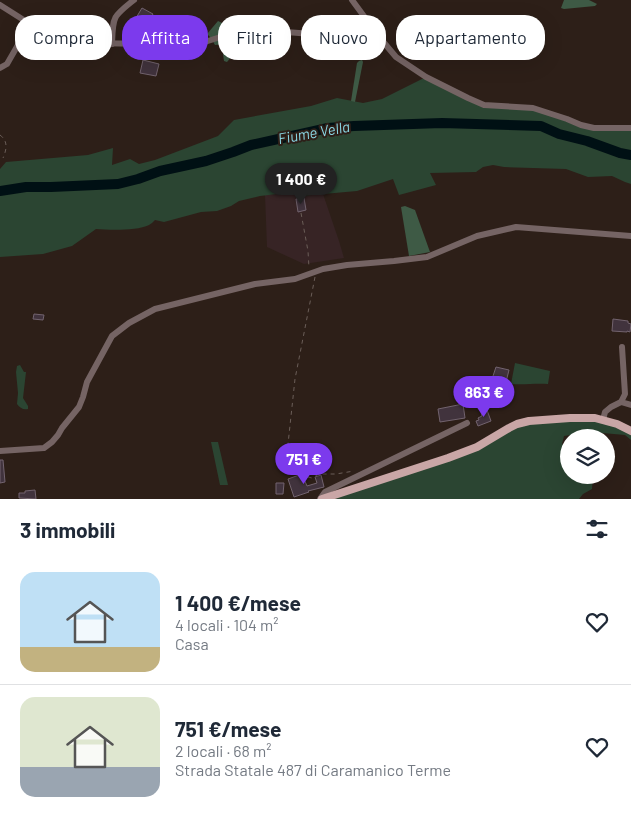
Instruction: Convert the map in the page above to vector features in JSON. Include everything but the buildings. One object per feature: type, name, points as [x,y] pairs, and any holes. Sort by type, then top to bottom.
[{"type":"main road","points":[[321,499],[448,458],[477,447],[517,424],[529,421],[595,418],[617,424],[631,431]]},
{"type":"street","points":[[134,0],[115,17],[112,44],[148,44],[181,48],[230,34],[245,32],[301,33]]},
{"type":"street","points":[[352,0],[363,15]]},
{"type":"street","points":[[0,5],[16,15]]},
{"type":"street","points":[[386,45],[396,56],[426,77],[484,106],[533,108],[594,128],[631,128]]},
{"type":"street","points":[[0,68],[7,64],[15,50]]},
{"type":"street","points":[[0,451],[44,448],[52,442],[79,407],[87,382],[112,336],[129,323],[155,309],[255,284],[295,279],[323,269],[427,257],[477,236],[516,227],[631,236]]},
{"type":"street","points":[[603,420],[605,412],[621,402],[625,394],[622,348]]},
{"type":"street","points":[[621,402],[631,405]]},
{"type":"street","points":[[321,499],[326,492],[467,423]]},
{"type":"path","points":[[0,135],[5,139],[6,144],[3,158]]},
{"type":"path","points":[[301,213],[313,273],[295,379],[285,472],[305,471],[312,478],[318,474],[336,474],[357,470]]},
{"type":"shaded area","points":[[286,193],[301,196],[323,194],[344,258],[304,264],[267,247],[265,195]]},
{"type":"green space","points":[[564,0],[589,0],[597,4],[595,6],[564,9],[561,8]]},
{"type":"green space","points":[[218,21],[218,45],[215,45],[208,33]]},
{"type":"green space","points":[[362,60],[363,62],[355,102],[351,101],[357,63]]},
{"type":"green space","points":[[426,77],[484,105],[533,108],[581,125],[631,128],[631,184],[612,176],[588,177],[566,169],[493,165],[483,167],[476,172],[430,173],[436,185],[399,195],[393,179],[357,191],[301,196],[286,193],[260,196],[239,201],[217,211],[201,212],[164,222],[155,220],[144,227],[115,230],[96,229],[72,246],[43,254],[0,257],[0,169],[6,162],[88,155],[113,148],[112,165],[130,159],[139,164],[155,160],[218,136],[234,120],[311,106],[337,98],[363,103],[382,99]]},
{"type":"green space","points":[[405,206],[415,210],[430,252],[409,256],[401,207]]},
{"type":"green space","points":[[515,363],[550,371],[548,384],[511,384]]},
{"type":"green space","points":[[20,365],[24,372],[26,372],[23,398],[28,409],[22,408],[17,404],[16,372],[17,366]]},
{"type":"green space","points":[[595,418],[631,432],[631,440],[625,435],[615,434],[615,429],[560,429],[560,484],[592,484],[592,489],[583,494],[579,499],[322,499],[448,458],[517,424]]},
{"type":"green space","points":[[211,442],[218,442],[228,485],[220,485]]},
{"type":"waterway","name":"Fiume Vella","points":[[0,191],[26,187],[118,184],[160,171],[206,161],[251,145],[328,128],[354,126],[442,123],[541,126],[559,134],[631,155]]}]
